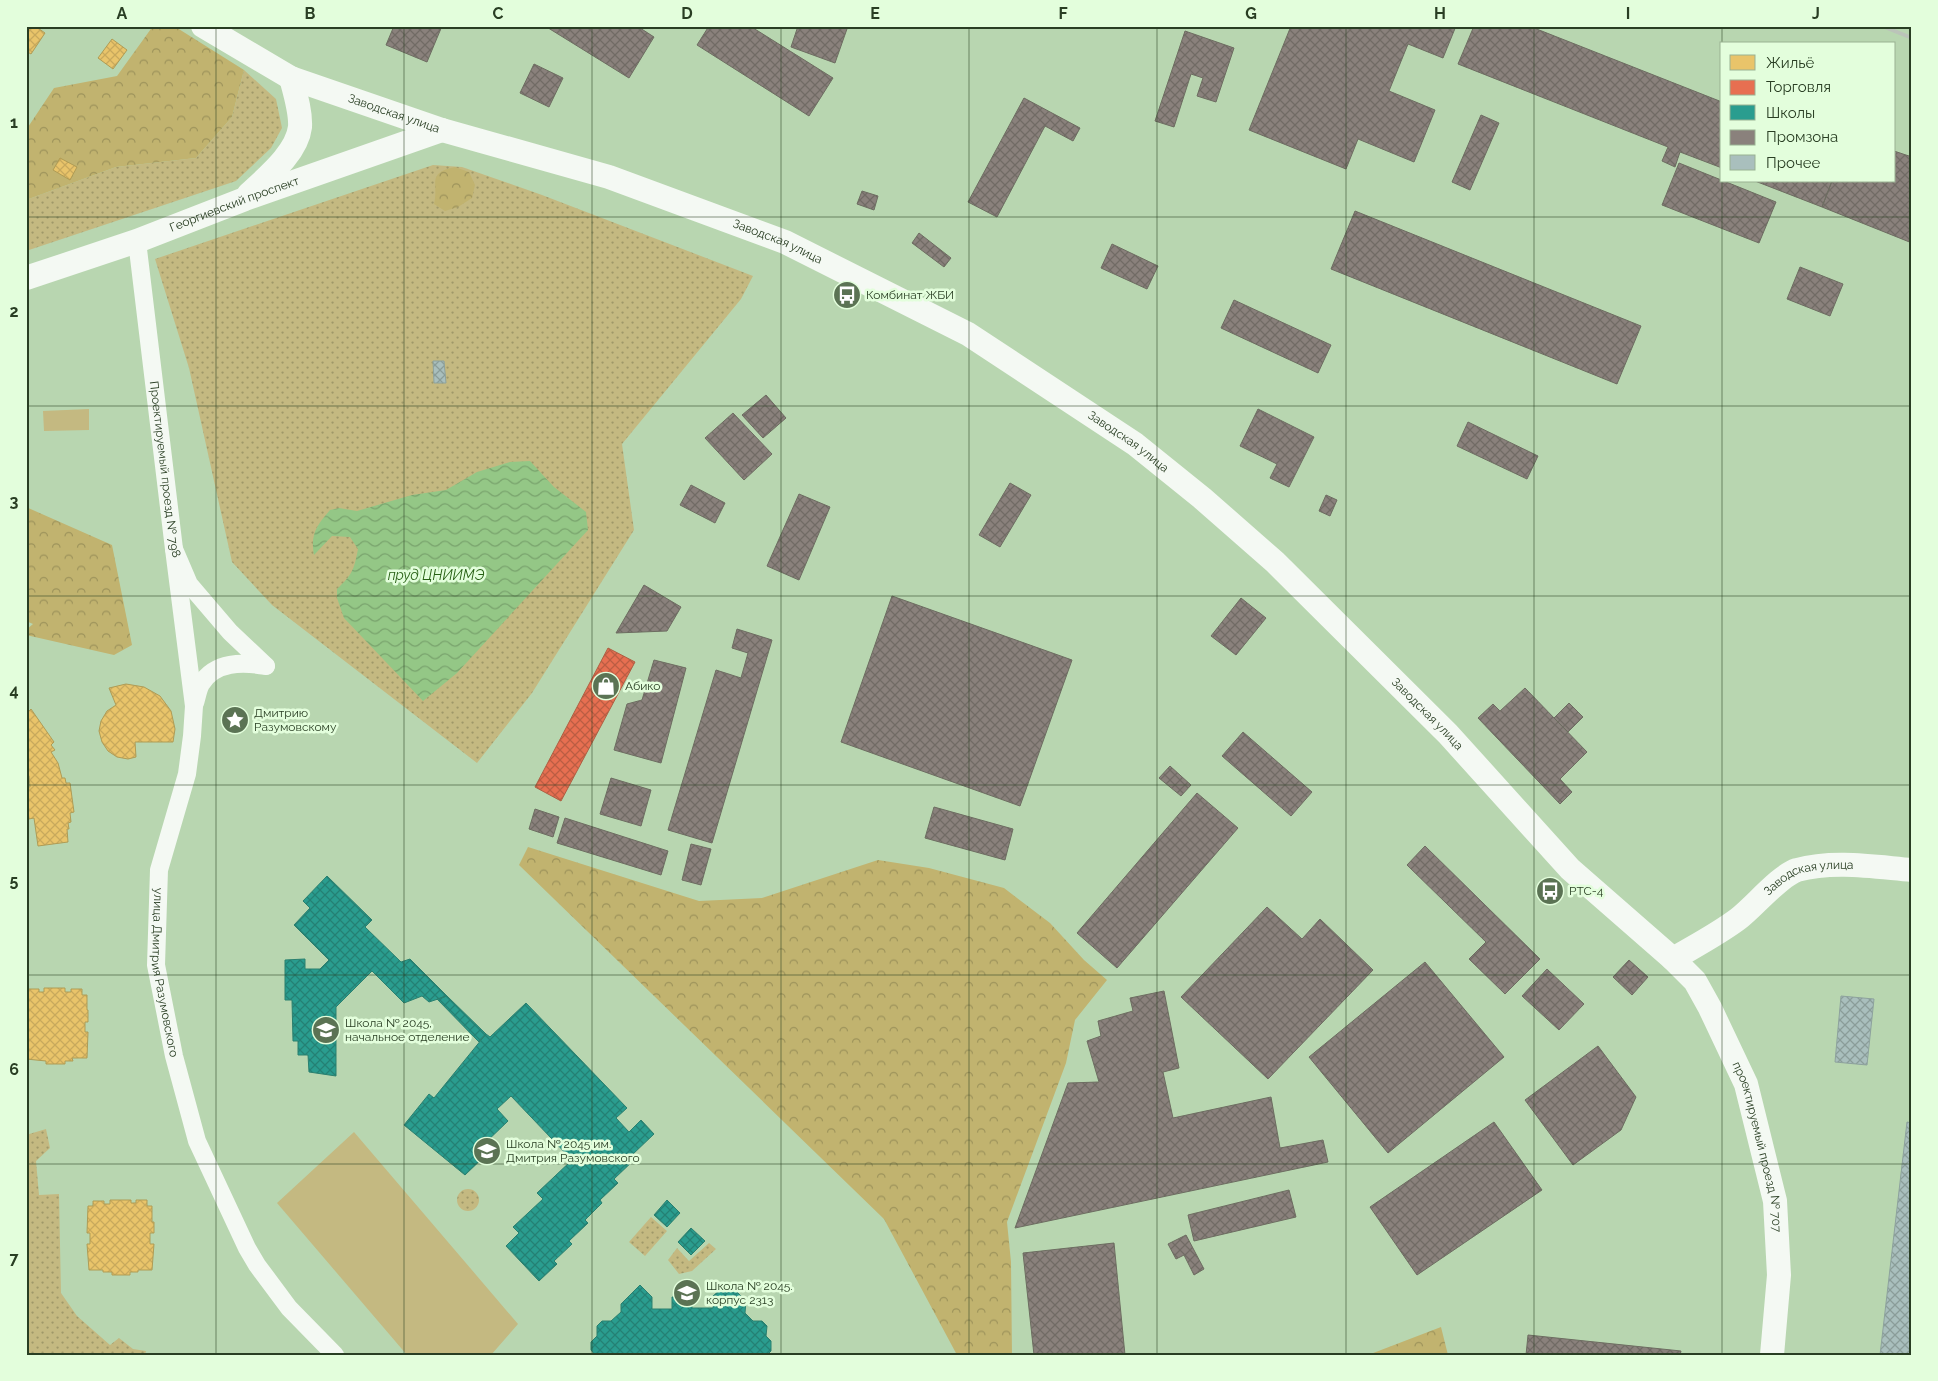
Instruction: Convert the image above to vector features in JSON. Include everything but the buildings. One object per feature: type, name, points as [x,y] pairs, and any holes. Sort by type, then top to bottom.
[{"type":"street","name":"Заводская улица","points":[[203,26],[291,78],[442,130],[609,177],[785,242],[968,334],[1135,444],[1275,562],[1448,734],[1570,869],[1673,959],[1738,919],[1795,871],[1815,867],[1851,865],[1912,870]]},
{"type":"street","points":[[244,199],[289,155],[300,128],[291,78]]},
{"type":"street","name":"Георгиевский проспект","points":[[26,278],[137,241],[244,199],[442,130]]},
{"type":"street","name":"Проектируемый проезд № 798","points":[[137,241],[174,549],[189,584],[230,632],[266,666],[247,663],[229,665],[213,671],[201,684],[194,706]]},
{"type":"street","name":"улица Дмитрия Разумовского","points":[[174,549],[194,706],[187,774],[159,870],[156,965],[174,1056],[197,1142],[247,1248],[257,1265],[289,1308],[335,1355]]},
{"type":"street","name":"проектируемый проезд № 707","points":[[1673,959],[1695,981],[1746,1084],[1775,1201],[1779,1275],[1772,1355]]},
{"type":"shaded area","points":[[244,70],[276,99],[282,128],[271,148],[236,181],[26,251],[26,200],[116,167],[196,158],[232,117]]},
{"type":"shaded area","points":[[433,165],[462,167],[542,195],[753,276],[741,299],[622,444],[634,530],[532,693],[477,763],[272,605],[232,562],[189,368],[155,259]]},
{"type":"shaded area","points":[[89,409],[89,430],[44,431],[43,411]]},
{"type":"shaded area","points":[[46,1129],[50,1148],[36,1161],[39,1195],[59,1194],[61,1293],[77,1316],[110,1345],[119,1338],[133,1349],[146,1351],[145,1355],[26,1355],[26,1135]]},
{"type":"shaded area","points":[[354,1132],[518,1324],[491,1355],[407,1355],[277,1203]]},
{"type":"shaded area","points":[[468,1189],[478,1196],[479,1200],[472,1210],[468,1211],[458,1204],[457,1200],[464,1190]]},
{"type":"shaded area","points":[[651,1217],[667,1231],[645,1256],[629,1242]]},
{"type":"shaded area","points":[[709,1243],[716,1249],[692,1271],[679,1274],[668,1260],[677,1248],[689,1261]]},
{"type":"green space","points":[[153,26],[174,26],[244,70],[232,117],[196,158],[116,167],[26,200],[26,130],[54,88],[117,76]]},
{"type":"green space","points":[[455,167],[469,172],[475,185],[472,198],[458,207],[445,211],[434,204],[436,180],[440,172]]},
{"type":"green space","points":[[26,507],[112,545],[132,645],[114,655],[26,635],[26,630],[33,624],[26,621]]},
{"type":"green space","points":[[528,847],[699,901],[762,898],[878,860],[929,868],[1004,888],[1050,923],[1084,960],[1107,980],[1075,1020],[1066,1063],[1007,1222],[1011,1262],[1012,1355],[957,1355],[884,1219],[519,865]]},
{"type":"green space","points":[[1441,1327],[1448,1355],[1368,1355]]},
{"type":"water","name":"пруд ЦНИИМЭ","points":[[530,461],[554,487],[586,512],[588,530],[457,673],[423,701],[344,618],[337,598],[337,589],[352,572],[358,549],[350,537],[332,536],[314,555],[313,541],[316,530],[321,520],[330,510],[339,508],[357,511],[412,495],[446,490],[477,472],[510,462]]},
{"type":"railway","points":[[1882,26],[1912,38]]},
{"type":"place","name":"Комбинат ЖБИ","points":[[847,295]]},
{"type":"place","name":"Абико","points":[[606,686]]},
{"type":"place","name":"Дмитрию Разумовскому","points":[[235,720]]},
{"type":"place","name":"РТС-4","points":[[1550,891]]},
{"type":"place","name":"Школа № 2045, начальное отделение","points":[[326,1030]]},
{"type":"place","name":"Школа № 2045 им. Дмитрия Разумовского","points":[[487,1151]]},
{"type":"place","name":"Школа № 2045. корпус 2313","points":[[687,1293]]}]
